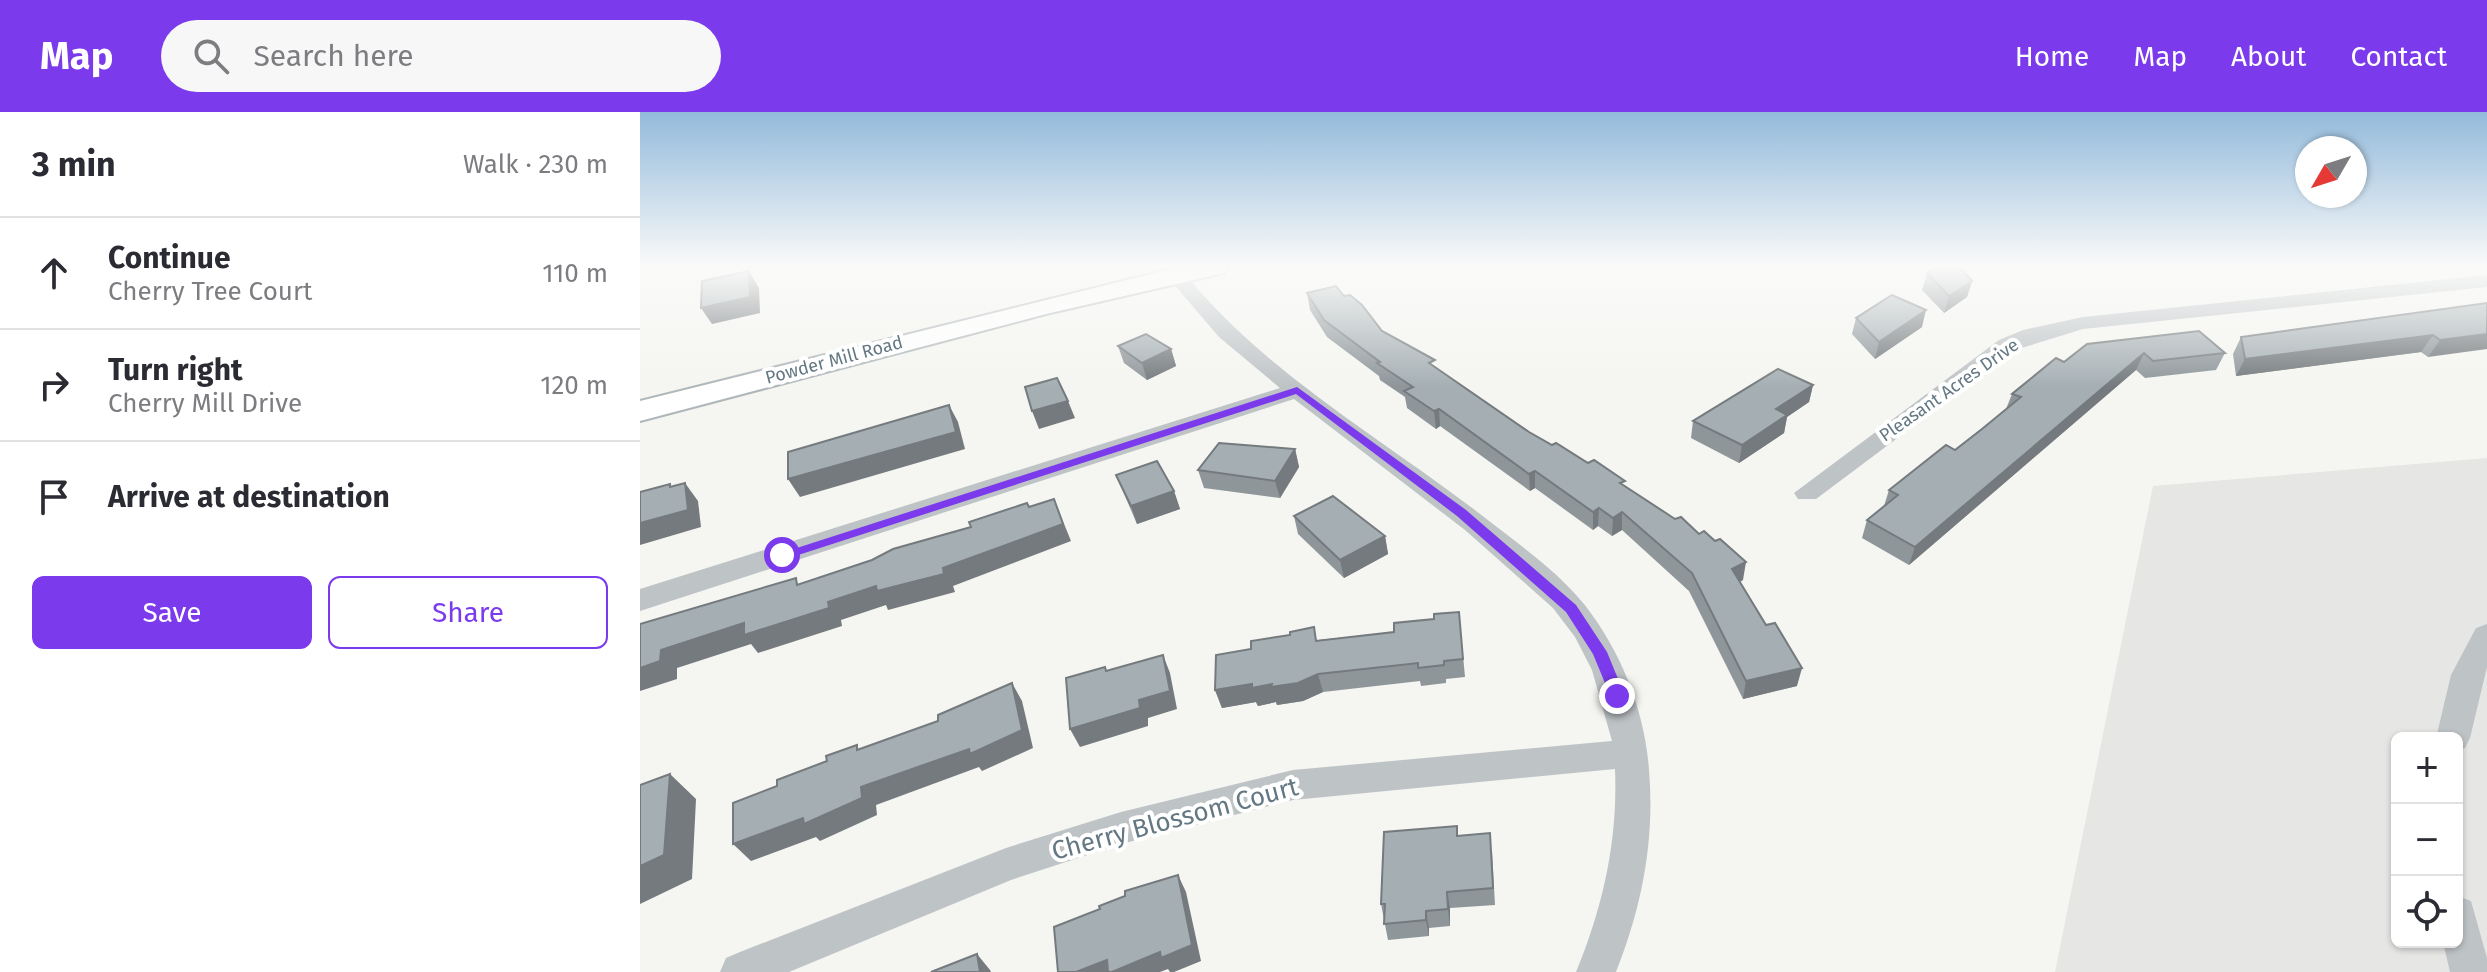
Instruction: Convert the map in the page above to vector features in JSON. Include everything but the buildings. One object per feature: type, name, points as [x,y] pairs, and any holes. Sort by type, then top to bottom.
[{"type":"main road","name":"Powder Mill Road","points":[[640,411],[1049,307]]},
{"type":"street","points":[[1202,307],[1225,335],[1461,513],[1571,608],[1600,652],[1617,696],[1632,753],[1634,833],[1616,927],[1596,972]]},
{"type":"street","name":"Pleasant Acres Drive","points":[[1807,493],[2007,345],[2031,335],[2083,323],[2236,307]]},
{"type":"street","points":[[640,600],[1297,390]]},
{"type":"street","points":[[2454,732],[2467,675],[2487,636]]},
{"type":"street","name":"Cherry Blossom Court","points":[[740,972],[1006,865],[1121,828],[1293,785],[1632,753]]},
{"type":"street","points":[[2463,941],[2470,972]]},
{"type":"shaded area","points":[[2487,458],[2487,972],[2055,972],[2153,486]]},
{"type":"route","points":[[782,555],[1297,390],[1461,513],[1532,571],[1571,608],[1600,652],[1617,696]]}]
